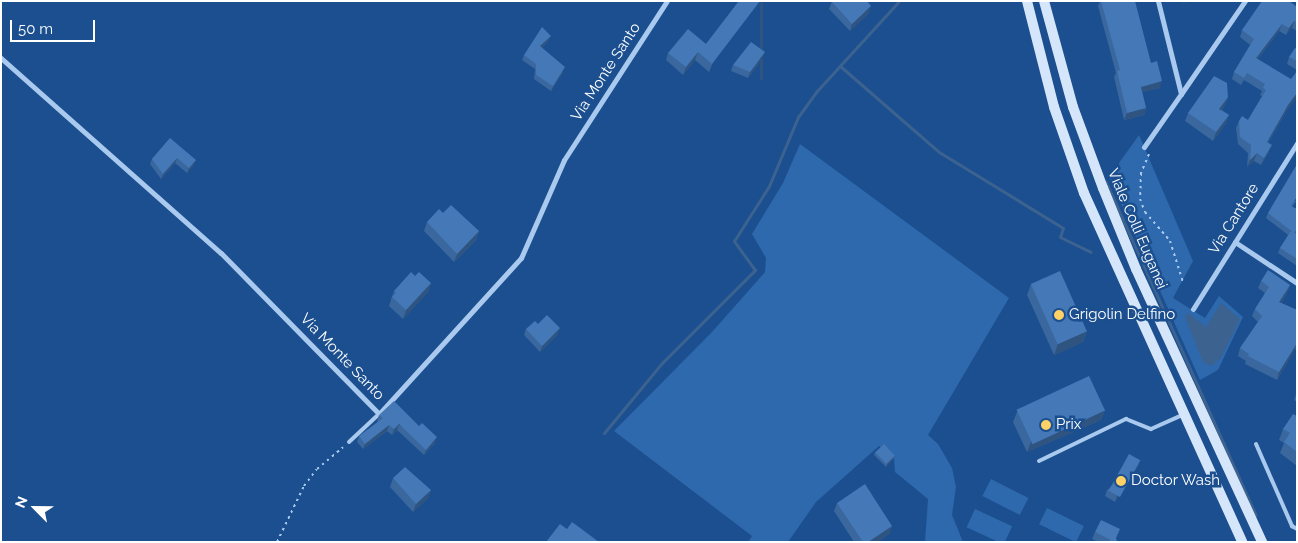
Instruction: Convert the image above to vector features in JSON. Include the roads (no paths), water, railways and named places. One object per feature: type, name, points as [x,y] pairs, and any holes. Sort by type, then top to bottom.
[{"type":"main road","name":"Viale Colli Euganei","points":[[1026,1],[1054,107],[1084,193],[1242,542]]},
{"type":"main road","name":"Viale Colli Euganei","points":[[1044,1],[1073,107],[1136,269],[1262,542]]},
{"type":"street","name":"Via Monte Santo","points":[[1,58],[221,253],[379,414],[521,258],[564,160],[667,1]]},
{"type":"street","points":[[1158,1],[1181,94]]},
{"type":"street","points":[[1144,147],[1245,1]]},
{"type":"street","name":"Via Cantore","points":[[1194,309],[1297,143]]},
{"type":"street","points":[[1235,242],[1297,283]]},
{"type":"lane","points":[[349,442],[379,414]]},
{"type":"lane","points":[[1039,461],[1126,419],[1152,429],[1185,414]]},
{"type":"lane","points":[[1256,444],[1292,526],[1297,529]]},
{"type":"waterway","points":[[604,433],[662,363],[755,270],[734,241],[769,186],[798,117],[816,92],[899,1]]},
{"type":"waterway","points":[[840,66],[939,152],[1063,228],[1060,237],[1091,252]]},
{"type":"waterway","points":[[1106,182],[1256,515]]},
{"type":"place","name":"Grigolin Delfino","points":[[1059,315]]},
{"type":"place","name":"Prix","points":[[1046,425]]},
{"type":"place","name":"Doctor Wash","points":[[1121,481]]}]
